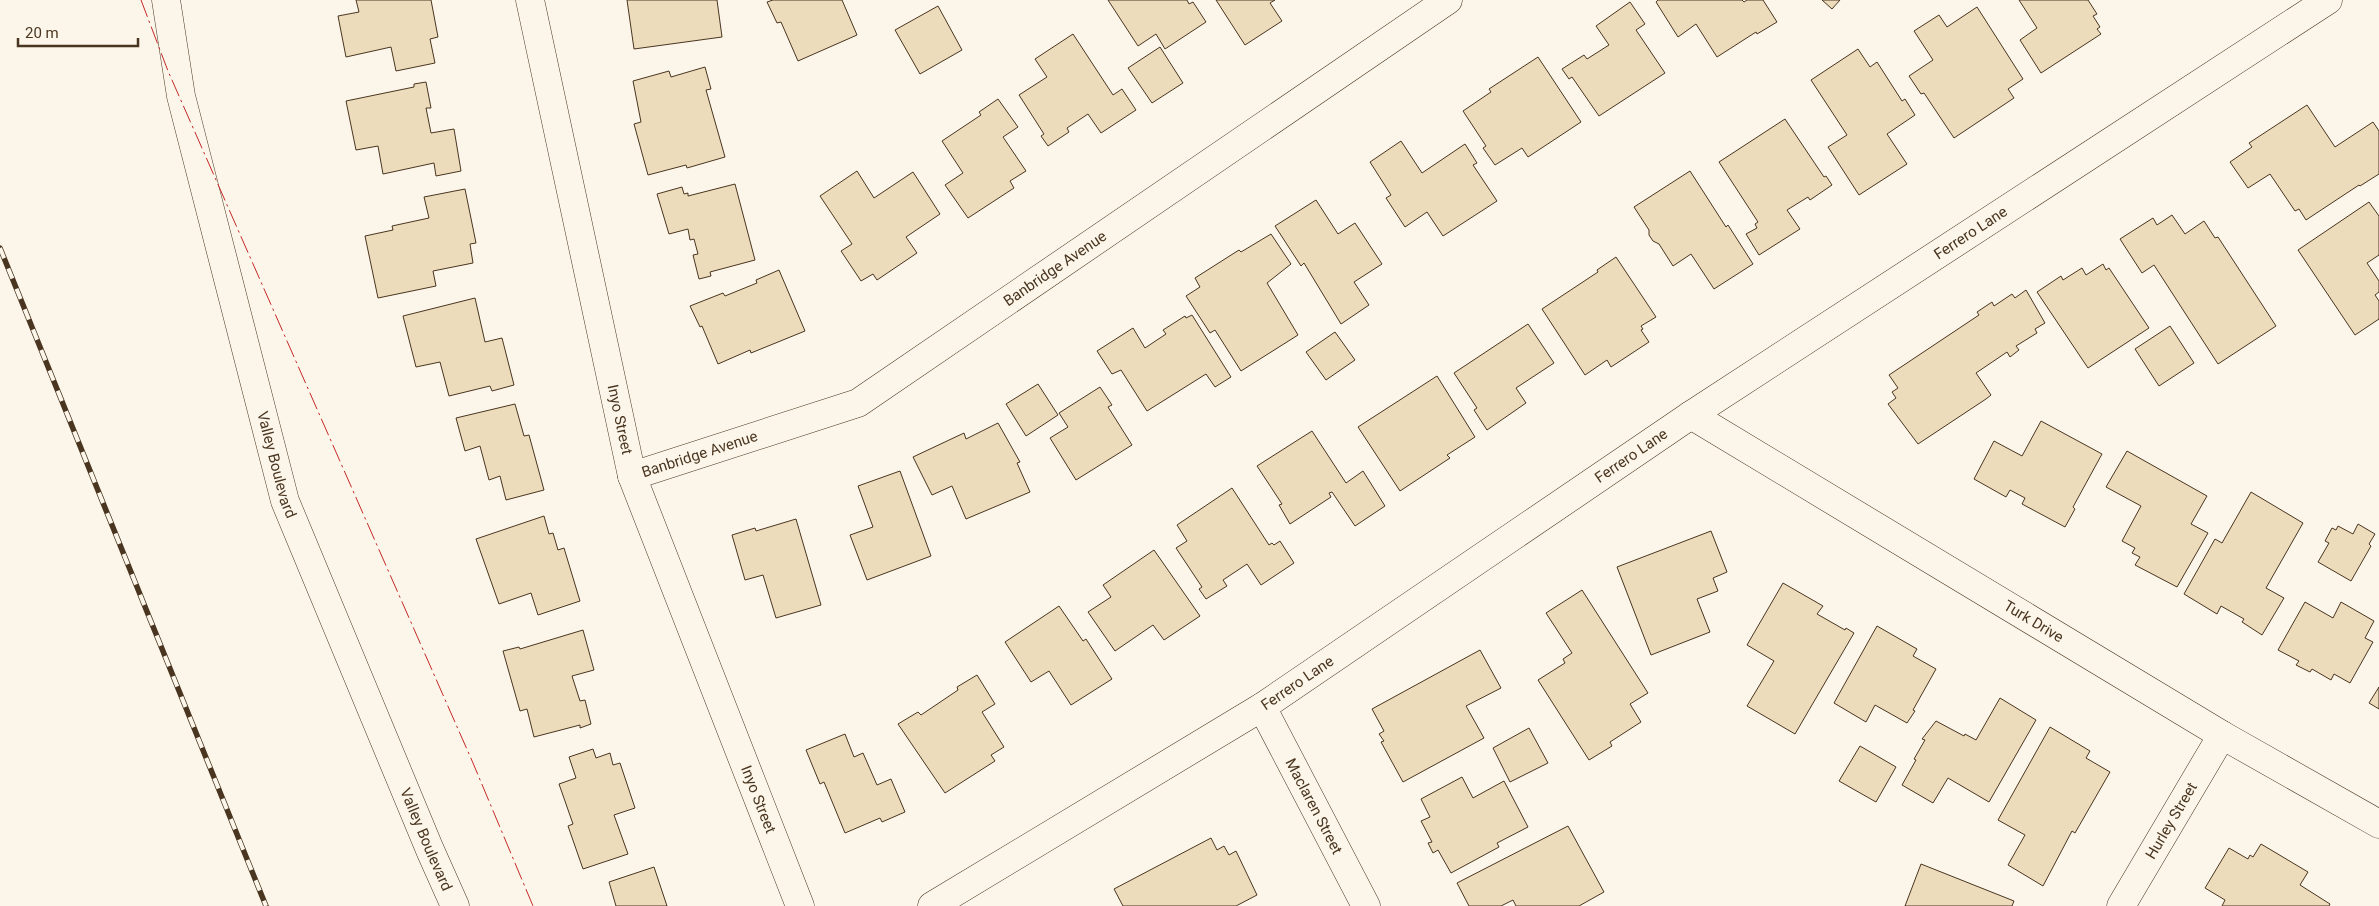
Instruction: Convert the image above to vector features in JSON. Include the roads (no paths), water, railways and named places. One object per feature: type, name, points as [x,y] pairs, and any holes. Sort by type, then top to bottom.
[{"type":"street","name":"Valley Boulevard","points":[[166,0],[181,96],[285,500],[455,906]]},
{"type":"street","name":"Inyo Street","points":[[530,0],[632,476],[800,906]]},
{"type":"street","name":"Banbridge Avenue","points":[[632,476],[858,403],[1448,0]]},
{"type":"street","name":"Ferrero Lane","points":[[932,906],[1262,707],[1691,415],[2328,0]]},
{"type":"street","name":"Turk Drive","points":[[1691,415],[2222,735],[2379,824]]},
{"type":"street","name":"Maclaren Street","points":[[1262,707],[1366,906]]},
{"type":"street","name":"Hurley Street","points":[[2121,906],[2222,735]]},
{"type":"railway","points":[[0,248],[266,906]]}]
